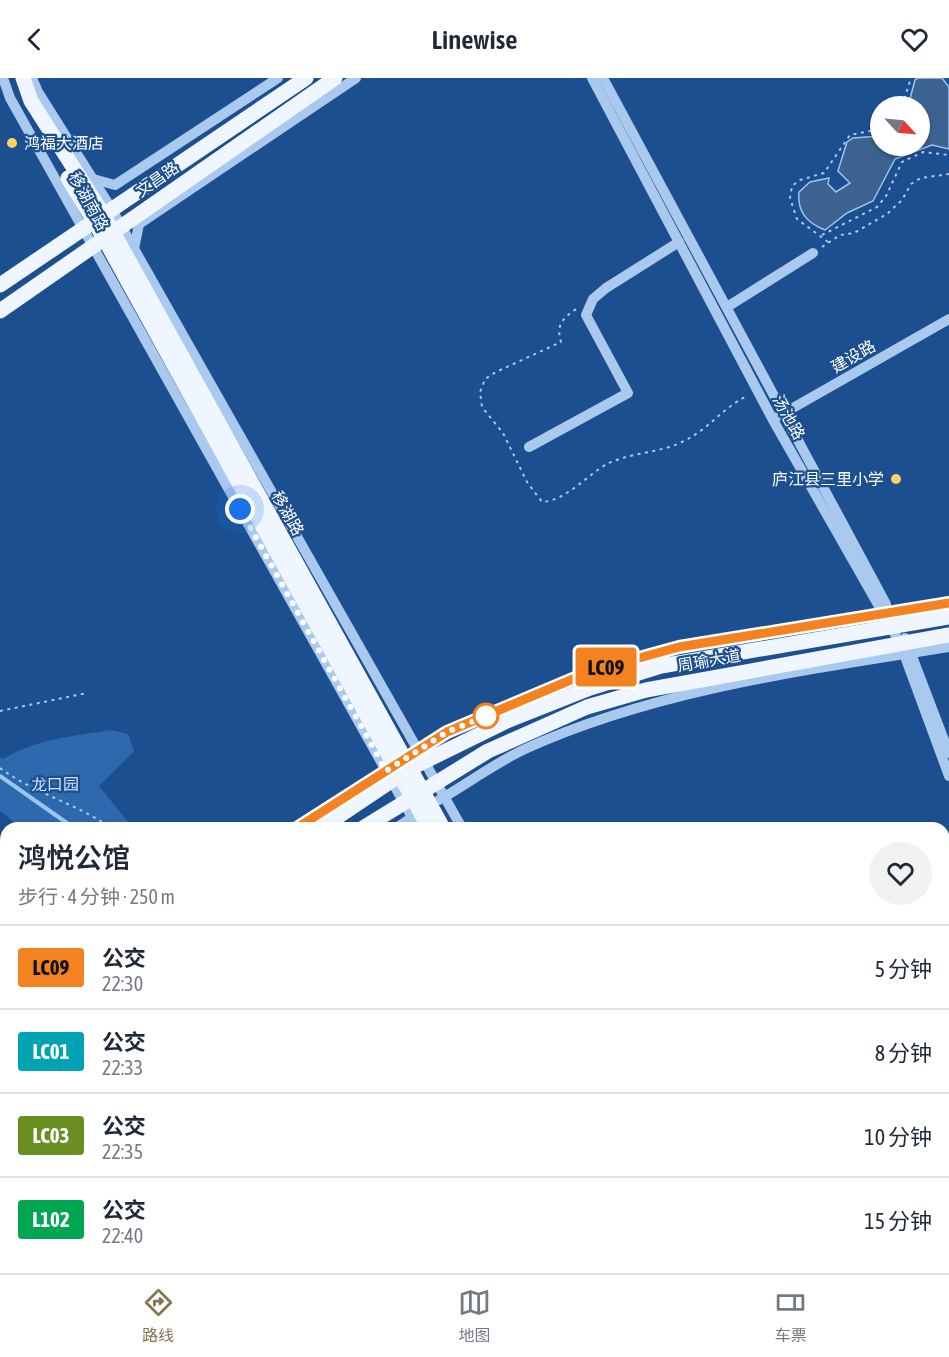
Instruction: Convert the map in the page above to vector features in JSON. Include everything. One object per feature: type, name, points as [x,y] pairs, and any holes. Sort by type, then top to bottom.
[{"type":"main road","name":"移湖南路","points":[[13,78],[23,105],[98,217]]},
{"type":"main road","name":"移湖南路","points":[[22,78],[31,101],[98,217]]},
{"type":"main road","name":"文昌路","points":[[0,285],[306,78]]},
{"type":"main road","name":"文昌路","points":[[0,311],[335,78]]},
{"type":"main road","name":"移湖路","points":[[98,217],[412,797],[420,816]]},
{"type":"main road","name":"周瑜大道","points":[[329,822],[397,771],[422,756],[590,688],[661,666],[891,619],[949,617]]},
{"type":"main road","name":"周瑜大道","points":[[372,822],[488,751],[587,707],[646,690],[906,648],[949,635]]},
{"type":"street","name":"移湖南路","points":[[3,78],[10,98],[98,217],[108,236]]},
{"type":"street","name":"移湖南路","points":[[33,78],[38,92],[93,179],[98,217]]},
{"type":"street","points":[[93,179],[115,185],[278,78]]},
{"type":"street","points":[[134,249],[139,224],[356,78]]},
{"type":"street","name":"汤池路","points":[[591,78],[679,242],[891,619],[906,648],[949,753]]},
{"type":"street","name":"汤池路","points":[[603,78],[727,307],[777,417]]},
{"type":"street","name":"移湖路","points":[[108,236],[134,249],[459,822]]},
{"type":"street","name":"移湖路","points":[[108,236],[412,797],[420,816]]},
{"type":"street","points":[[529,447],[627,393],[586,315],[592,299],[606,288],[679,242]]},
{"type":"street","points":[[727,307],[813,253]]},
{"type":"street","name":"建设路","points":[[777,417],[949,319]]},
{"type":"street","points":[[891,619],[949,603]]},
{"type":"street","points":[[420,816],[445,797],[524,750],[643,705],[906,648],[949,646]]},
{"type":"street","name":"汤池路","points":[[906,648],[949,776]]},
{"type":"street","points":[[308,822],[397,771]]},
{"type":"path","points":[[905,96],[911,78]]},
{"type":"path","points":[[828,242],[822,235],[810,230],[798,219],[791,208],[792,186],[800,180],[824,173],[850,135],[870,131]]},
{"type":"path","points":[[822,235],[877,207],[886,196],[902,162],[923,153],[949,155]]},
{"type":"path","points":[[813,253],[840,235],[855,233],[887,214],[902,200],[911,184],[921,178],[949,174]]},
{"type":"path","points":[[0,711],[87,693]]},
{"type":"path","points":[[0,768],[70,807],[91,814],[102,822]]},
{"type":"green space","name":"龙口园","points":[[111,730],[128,734],[134,751],[99,786],[128,822],[14,822],[0,811],[0,757],[3,759],[29,747],[56,739]]},
{"type":"shaded area","points":[[942,78],[949,87],[949,149],[930,146],[930,96],[911,96],[915,80]]},
{"type":"shaded area","points":[[870,137],[870,156],[903,156],[895,159],[873,201],[847,213],[825,230],[804,216],[799,192],[810,182],[829,178],[828,184],[836,192],[850,183],[838,171],[847,142],[853,138]]},
{"type":"waterway","points":[[0,776],[65,822]]},
{"type":"bus line","name":"LC09","points":[[306,822],[447,732],[592,671],[679,647],[949,603]]},
{"type":"place","name":"鸿福大酒店","points":[[12,143]]},
{"type":"place","name":"庐江县三里小学","points":[[896,479]]},
{"type":"route","points":[[240,509],[386,771],[447,732],[489,715],[486,716]]}]
